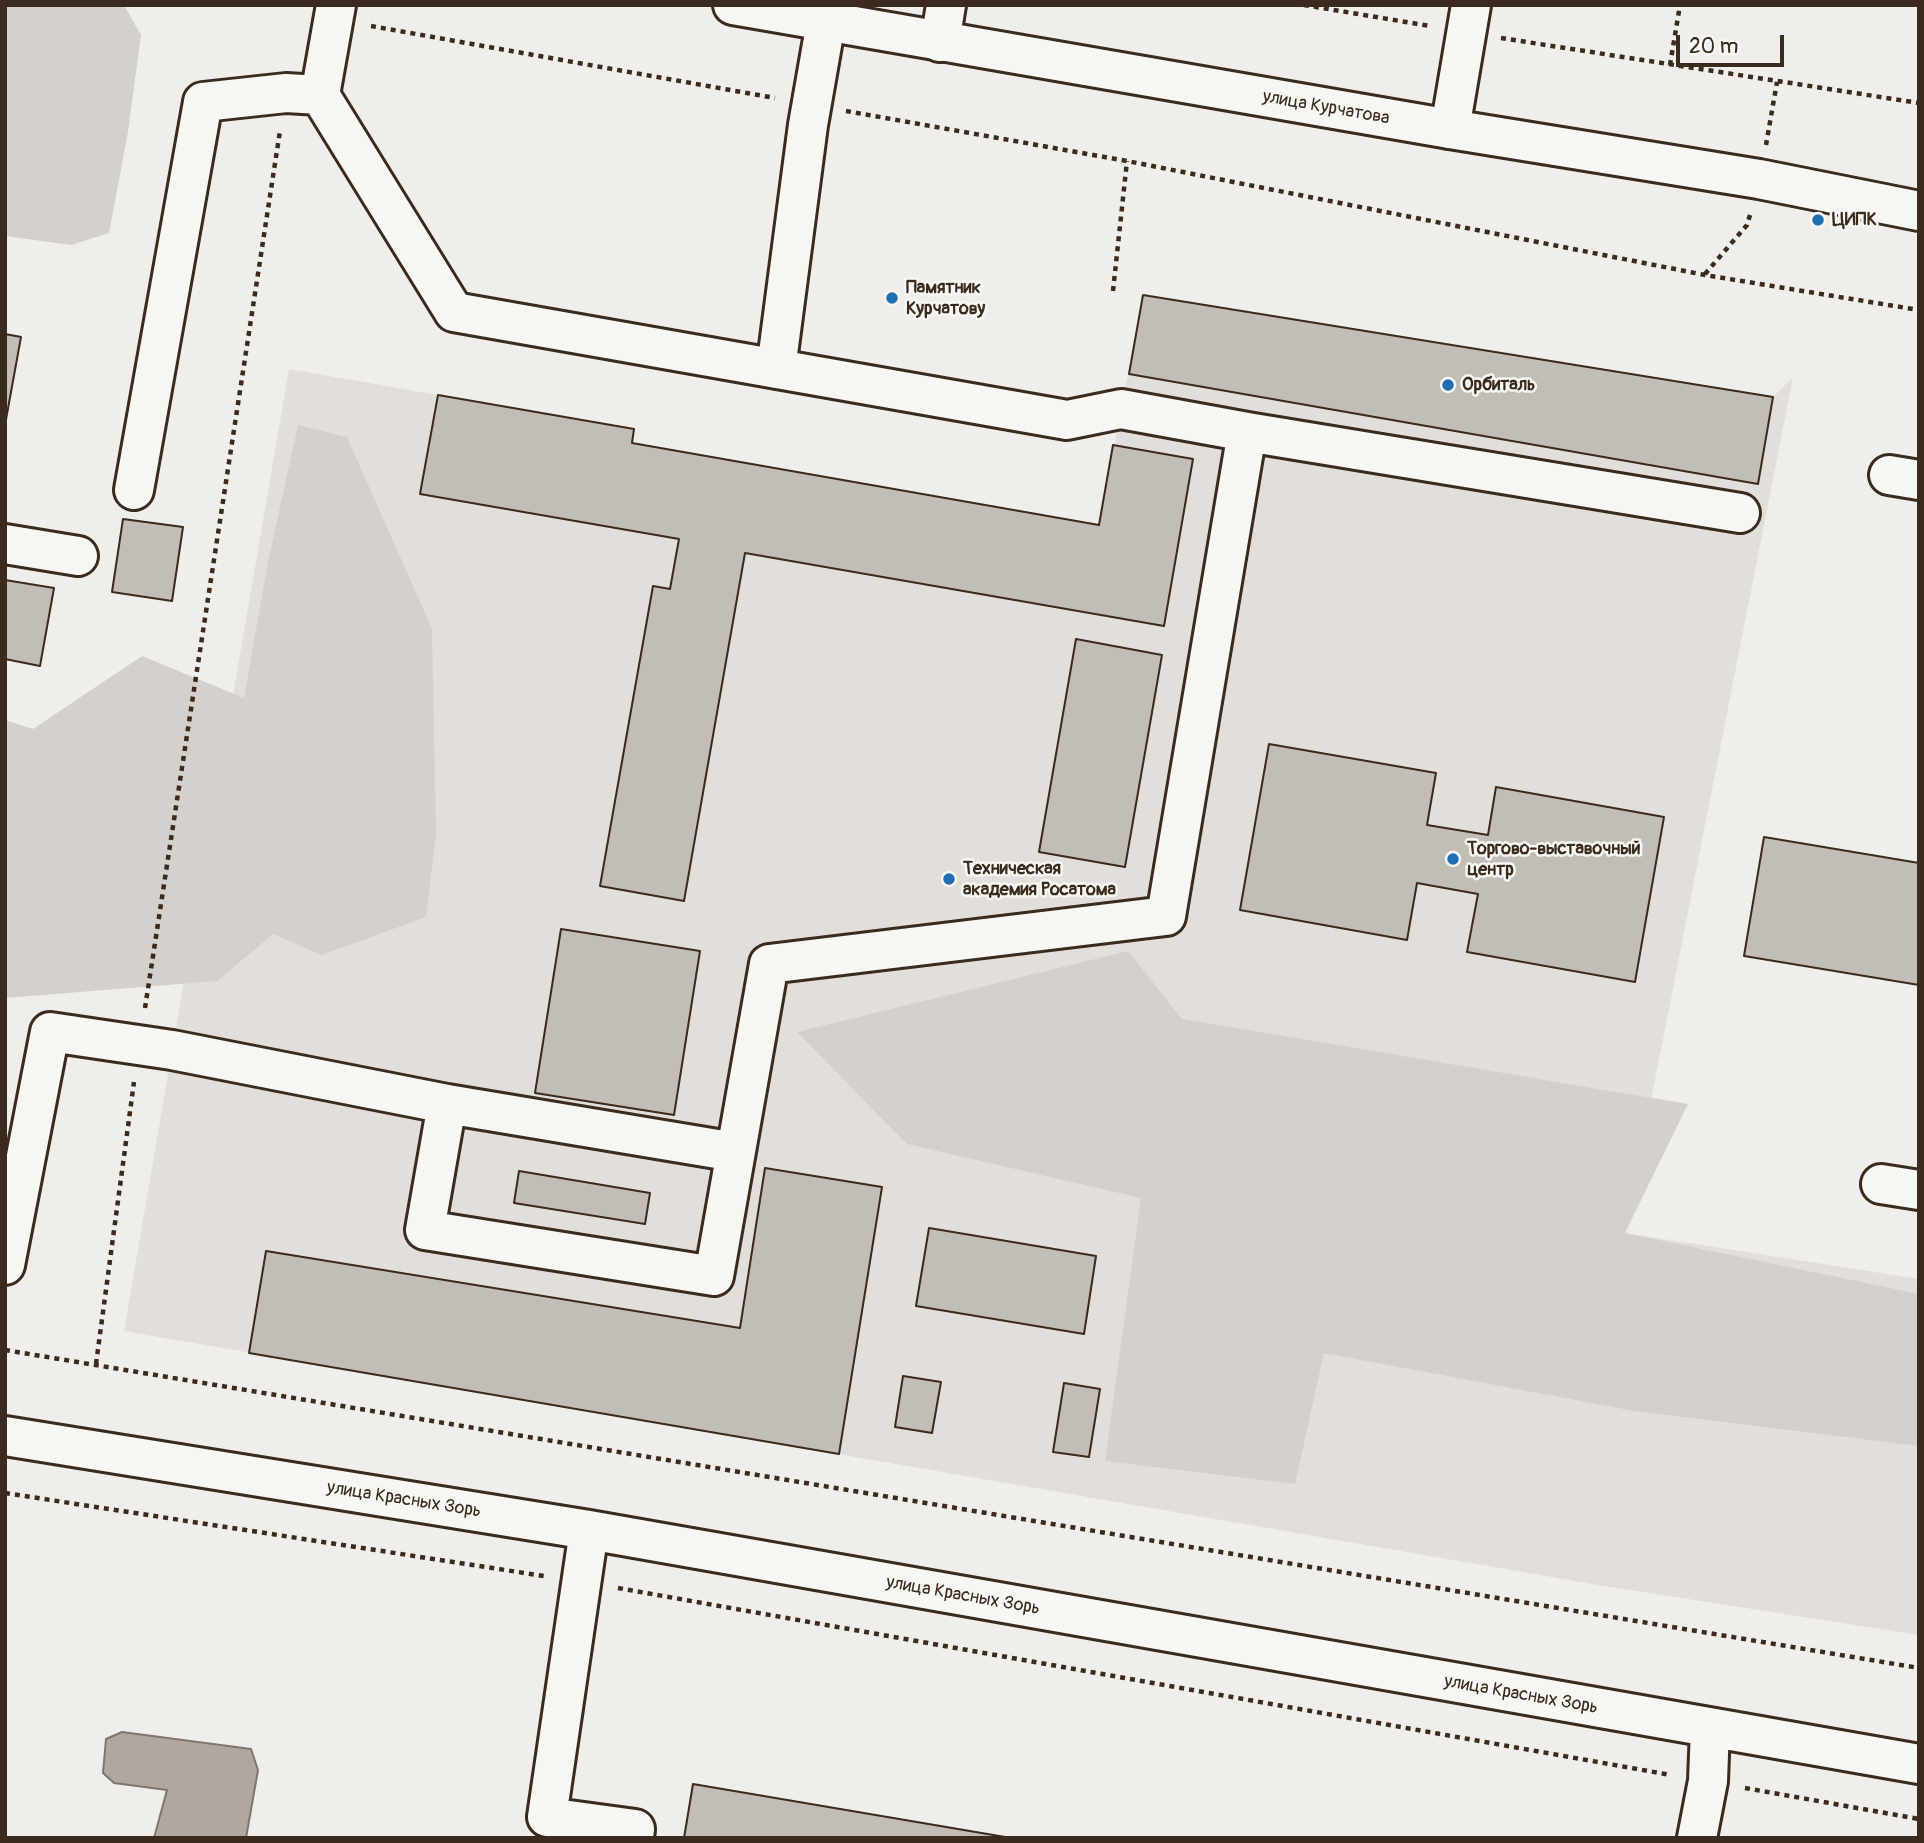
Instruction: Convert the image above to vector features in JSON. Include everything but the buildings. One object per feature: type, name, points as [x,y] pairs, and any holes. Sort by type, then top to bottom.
[{"type":"street","name":"улица Курчатова","points":[[733,5],[825,22],[943,23],[1450,129],[1759,179],[1919,211]]},
{"type":"street","points":[[303,94],[335,12]]},
{"type":"street","points":[[1450,129],[1469,19]]},
{"type":"street","points":[[776,369],[825,22]]},
{"type":"street","points":[[303,94],[454,312],[1067,420],[1121,409],[1740,513]]},
{"type":"street","points":[[134,490],[203,102],[303,94]]},
{"type":"street","points":[[447,1104],[425,1230],[714,1276],[769,964],[1166,916],[1247,432]]},
{"type":"street","points":[[5,544],[78,556]]},
{"type":"street","points":[[5,1265],[50,1032],[139,1045],[447,1104],[735,1152]]},
{"type":"street","points":[[1881,1184],[1919,1190]]},
{"type":"street","name":"улица Красных Зорь","points":[[5,1436],[589,1530],[1919,1764]]},
{"type":"street","points":[[589,1530],[547,1817],[635,1829],[634,1838]]},
{"type":"street","points":[[1697,1838],[1708,1781],[1710,1728]]},
{"type":"path","points":[[1304,5],[1469,19],[1670,65],[1919,103]]},
{"type":"path","points":[[1670,65],[1680,5]]},
{"type":"path","points":[[335,12],[813,105],[1127,161],[1705,275],[1919,310]]},
{"type":"path","points":[[96,1364],[139,1045],[303,94]]},
{"type":"path","points":[[1112,291],[1127,161]]},
{"type":"path","points":[[5,1350],[1919,1668]]},
{"type":"path","points":[[5,1493],[582,1582],[1919,1819]]},
{"type":"shaded area","points":[[5,5],[124,5],[141,35],[128,132],[109,233],[71,245],[5,236]]},
{"type":"shaded area","name":"Техническая академия Росатома","points":[[1143,295],[1773,397],[1793,377],[1625,1233],[1919,1279],[1919,1635],[1598,1585],[124,1331],[289,369],[634,429],[632,443],[1099,525]]},
{"type":"shaded area","points":[[298,425],[347,437],[432,629],[436,835],[426,917],[322,955],[273,934],[217,981],[5,998],[5,720],[33,729],[142,656],[244,698],[268,562]]},
{"type":"shaded area","points":[[1128,951],[1182,1019],[1688,1104],[1625,1233],[1919,1294],[1919,1446],[1634,1411],[1324,1353],[1295,1484],[1105,1461],[1141,1198],[907,1144],[797,1032]]},
{"type":"shaded area","points":[[122,1732],[251,1749],[258,1770],[246,1838],[154,1838],[167,1790],[114,1783],[103,1773],[106,1739]]},
{"type":"place","name":"ЦИПК","points":[[1818,220]]},
{"type":"place","name":"Памятник Курчатову","points":[[892,298]]},
{"type":"place","name":"Орбиталь","points":[[1448,385]]},
{"type":"place","name":"Торгово-выставочный центр","points":[[1453,859]]},
{"type":"place","name":"Техническая академия Росатома","points":[[949,879]]}]
